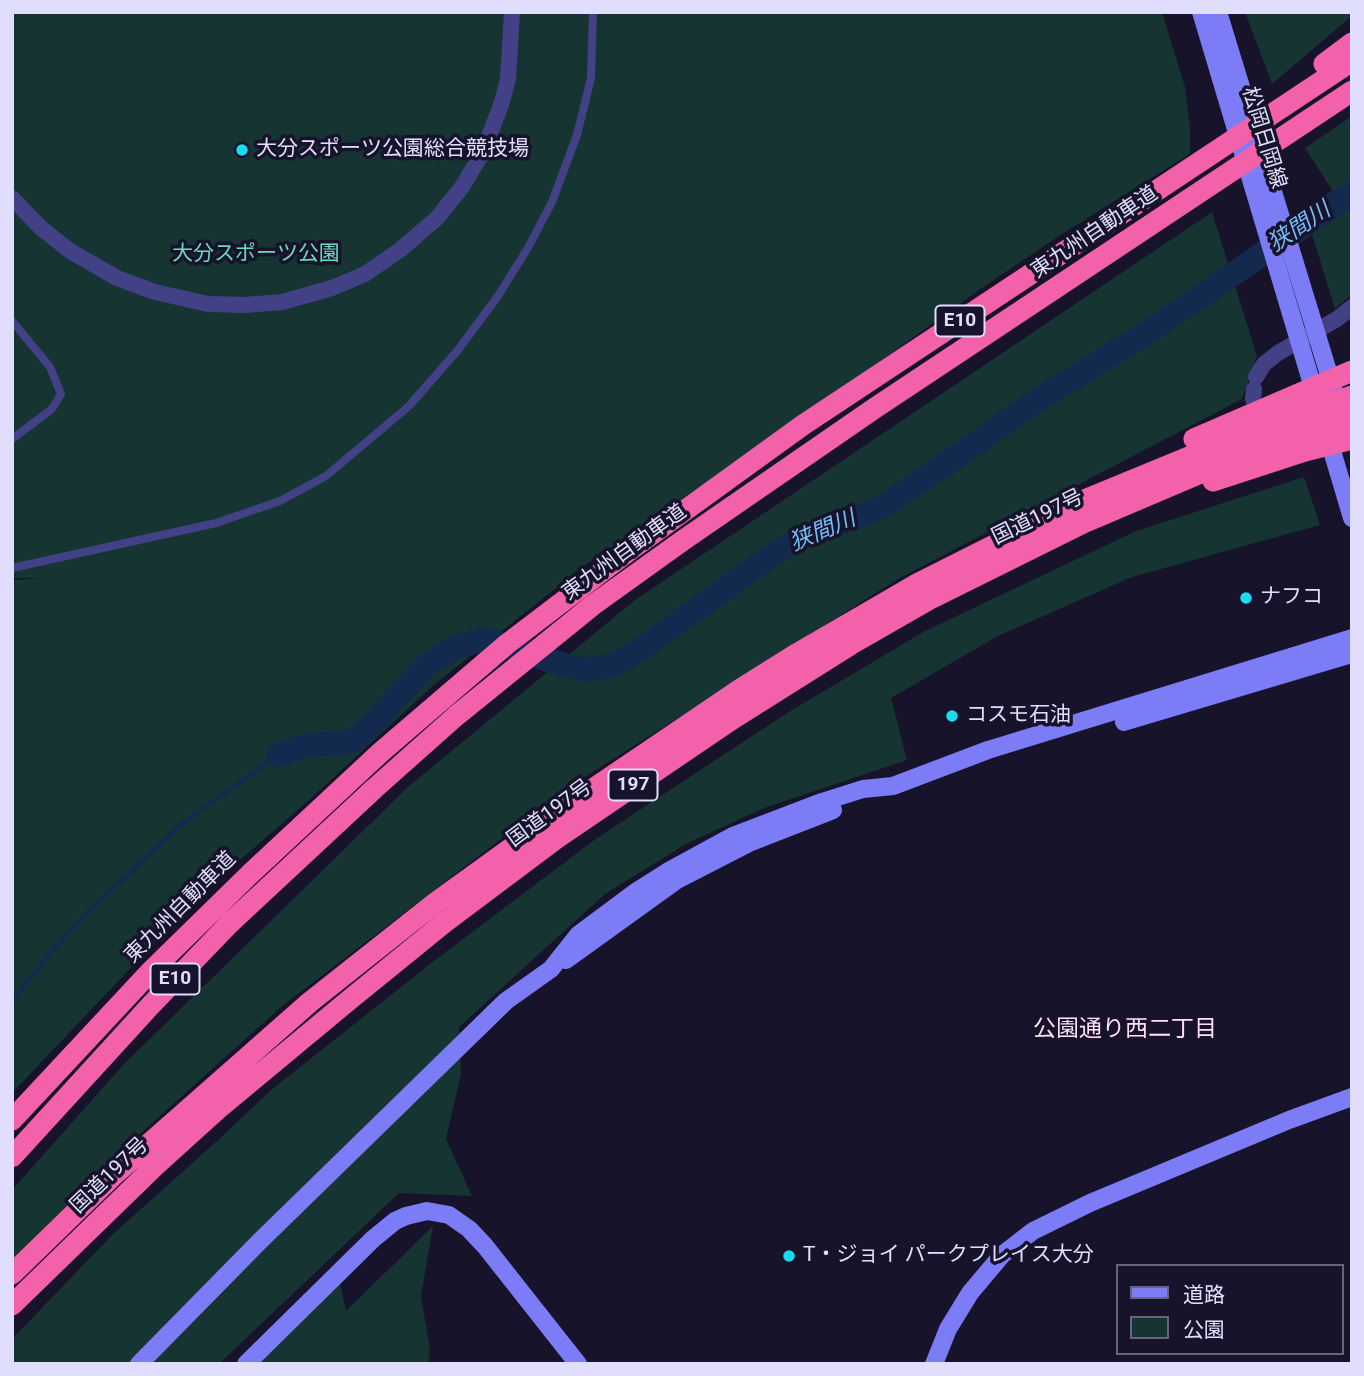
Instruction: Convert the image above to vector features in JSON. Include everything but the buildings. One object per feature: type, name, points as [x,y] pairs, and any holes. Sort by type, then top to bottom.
[{"type":"highway","points":[[1199,163],[1352,43]]},
{"type":"highway","name":"東九州自動車道","points":[[12,1121],[151,971],[330,798],[471,674],[677,516],[803,425],[1352,61]]},
{"type":"highway","name":"東九州自動車道","points":[[12,1157],[150,1004],[212,941],[348,812],[456,716],[593,605],[875,408],[1352,91]]},
{"type":"highway","points":[[1082,501],[1169,451],[1256,392],[1352,371]]},
{"type":"highway","name":"国道197号","points":[[12,1274],[116,1173],[310,1002],[435,903],[695,719],[798,653],[915,585],[1082,501],[1252,430],[1352,396]]},
{"type":"highway","name":"国道197号","points":[[12,1305],[155,1166],[218,1109],[445,922],[631,786],[745,711],[915,607],[1060,534],[1139,498],[1257,449],[1352,417]]},
{"type":"highway","points":[[915,607],[983,583],[1179,494],[1305,451],[1352,439]]},
{"type":"street","points":[[12,198],[41,228],[70,251],[117,278],[164,295],[208,304],[245,305],[282,302],[332,288],[365,274],[400,250],[437,218],[462,187],[484,150],[502,102],[508,79],[512,12]]},
{"type":"street","name":"松岡日岡線","points":[[1201,12],[1352,518]]},
{"type":"street","name":"松岡日岡線","points":[[1218,12],[1352,449]]},
{"type":"street","points":[[1256,392],[1265,364],[1352,307]]},
{"type":"street","points":[[139,1364],[260,1241],[446,1060],[520,1001],[551,969],[655,894],[727,853],[988,750],[1352,638]]},
{"type":"street","points":[[892,786],[1163,711],[1352,654]]},
{"type":"street","points":[[934,1364],[948,1329],[970,1293],[1002,1255],[1033,1231],[1090,1203],[1289,1120],[1352,1097]]},
{"type":"street","points":[[246,1364],[373,1239],[396,1221],[426,1211],[449,1215],[469,1228],[578,1364]]},
{"type":"lane","points":[[12,568],[216,523],[280,501],[326,476],[409,406],[458,350],[499,296],[552,202],[577,135],[591,78],[593,12]]},
{"type":"lane","points":[[12,321],[50,367],[61,394],[52,409],[12,439]]},
{"type":"green space","name":"大分スポーツ公園","points":[[12,12],[1162,12],[1185,87],[1190,154],[979,290],[790,426],[585,565],[435,684],[307,802],[202,893],[12,1093],[12,580],[41,578],[12,578]]},
{"type":"green space","points":[[1245,12],[1352,12],[1352,16],[1272,84]]},
{"type":"green space","points":[[1352,116],[1352,294],[1335,309],[1305,211],[1332,190],[1305,148]]},
{"type":"green space","points":[[1212,212],[1257,356],[1242,399],[898,579],[569,787],[281,1007],[130,1143],[12,1274],[12,1190],[124,1064],[409,786],[635,600]]},
{"type":"green space","points":[[1304,477],[1320,525],[1132,577],[998,636],[891,698],[907,760],[764,808],[686,844],[605,894],[459,1027],[461,1074],[446,1139],[472,1196],[399,1193],[219,1364],[12,1364],[12,1339],[113,1234],[271,1090],[435,960],[597,838],[787,713],[925,631],[1136,531]]},
{"type":"green space","points":[[433,1226],[421,1296],[430,1350],[428,1364],[258,1364],[340,1283],[346,1311]]},
{"type":"waterway","name":"狭間川","points":[[278,755],[305,746],[353,741],[428,664],[453,648],[485,639],[567,666],[588,670],[614,665],[638,651],[777,552],[801,538],[883,507],[1041,398],[1145,334],[1352,193]]},
{"type":"waterway","points":[[12,1001],[52,951],[92,908],[183,823],[278,755]]},
{"type":"place","name":"大分スポーツ公園総合競技場","points":[[242,150]]},
{"type":"place","name":"ナフコ","points":[[1246,598]]},
{"type":"place","name":"コスモ石油","points":[[952,716]]},
{"type":"place","name":"T・ジョイ パークプレイス大分","points":[[789,1256]]},
{"type":"district","name":"公園通り西二丁目","points":[[1125,1030]]}]
